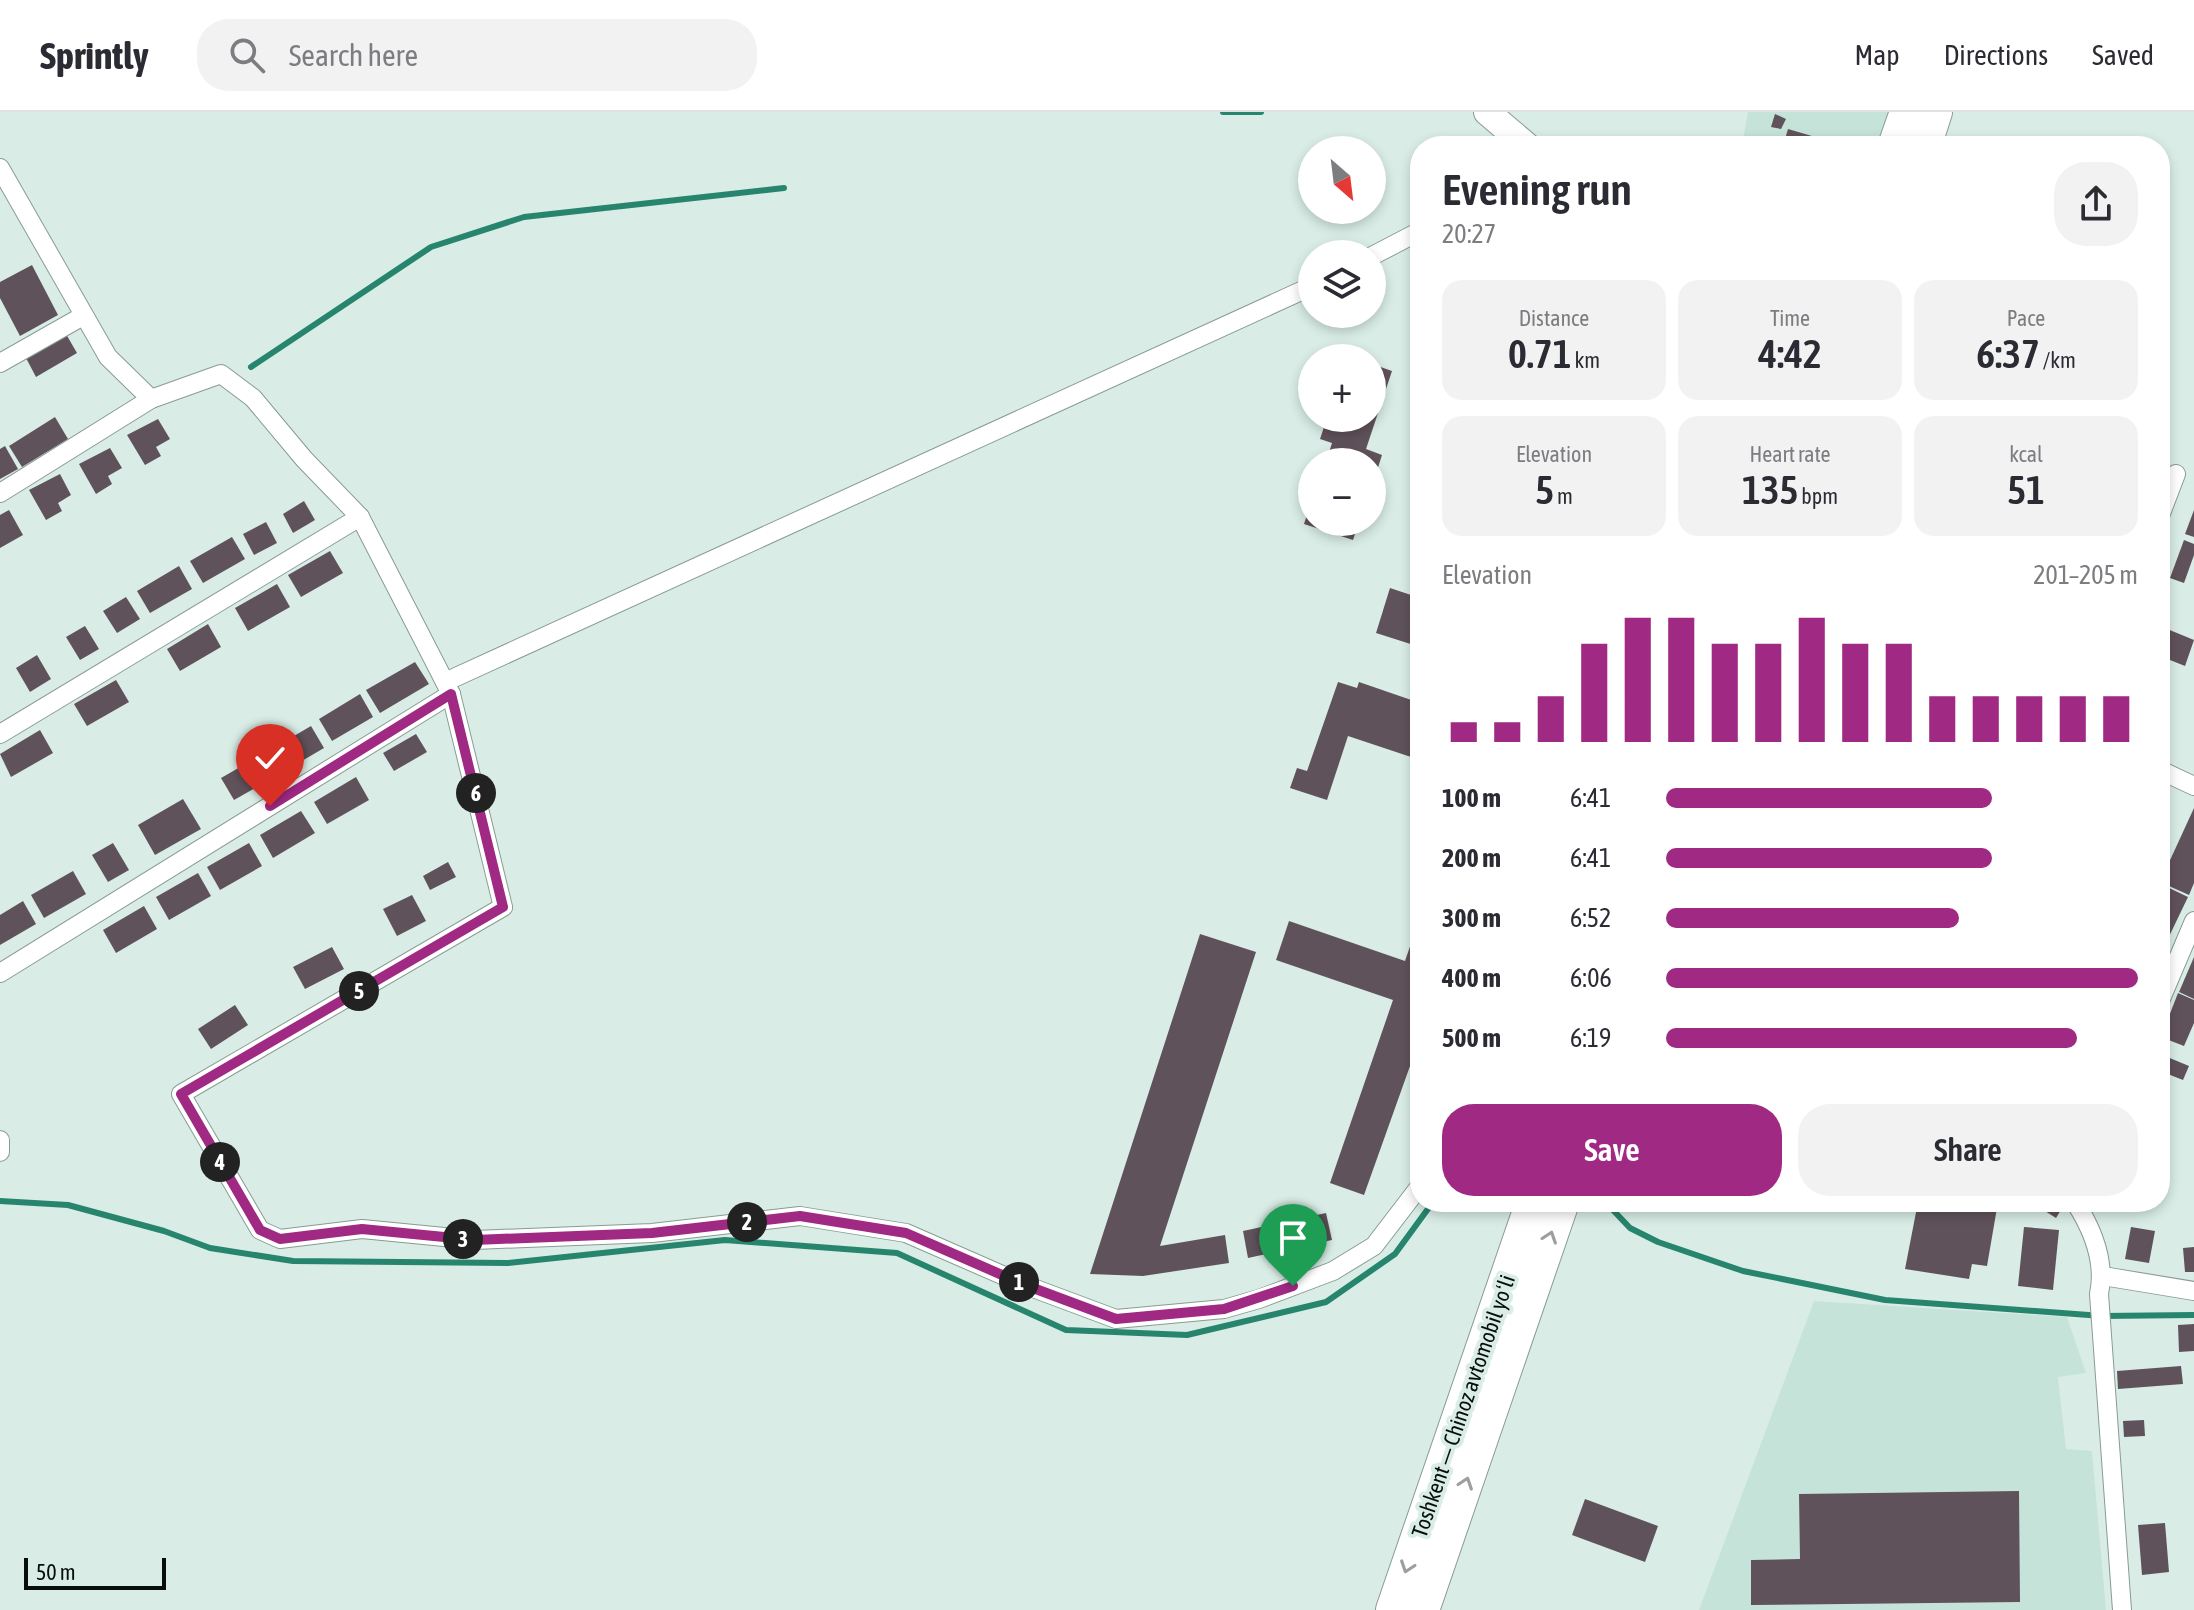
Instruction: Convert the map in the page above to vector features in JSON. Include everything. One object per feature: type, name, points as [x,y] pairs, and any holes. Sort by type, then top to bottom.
[{"type":"highway","points":[[1899,136],[1907,112]]},
{"type":"highway","points":[[1927,136],[1935,112]]},
{"type":"highway","name":"Toshkent — Chinoz avtomobil yoʻli","points":[[1393,1610],[1530,1212]]},
{"type":"highway","name":"Toshkent — Chinoz avtomobil yoʻli","points":[[1422,1610],[1559,1212]]},
{"type":"main road","points":[[1487,112],[1515,136]]},
{"type":"street","points":[[0,168],[108,357],[151,399]]},
{"type":"street","points":[[1386,249],[1410,236]]},
{"type":"street","points":[[0,973],[448,688],[1298,293]]},
{"type":"street","points":[[0,363],[83,316]]},
{"type":"street","points":[[0,493],[151,399],[221,374],[253,398],[304,459],[360,517],[448,688],[503,907],[181,1094],[260,1230],[280,1239],[362,1229],[475,1240],[652,1233],[800,1216],[906,1233],[1025,1285],[1116,1319],[1224,1309],[1333,1271],[1374,1246],[1410,1199]]},
{"type":"street","points":[[2170,490],[2176,474]]},
{"type":"street","points":[[0,734],[360,517]]},
{"type":"street","points":[[2170,775],[2194,786]]},
{"type":"street","points":[[2170,977],[2194,921]]},
{"type":"street","points":[[0,1140],[0,1152]]},
{"type":"street","points":[[2081,1212],[2092,1229],[2103,1276],[2099,1294],[2122,1610]]},
{"type":"street","points":[[2103,1276],[2194,1291]]},
{"type":"shaded area","points":[[1748,112],[1896,112],[1888,136],[1744,136]]},
{"type":"shaded area","points":[[1814,1301],[2067,1317],[2086,1373],[2058,1377],[2066,1449],[2092,1451],[2106,1610],[1699,1610]]},
{"type":"building","points":[[1775,114],[1786,119],[1781,129],[1771,127]]},
{"type":"building","points":[[1788,129],[1812,136],[1786,136]]},
{"type":"building","points":[[32,265],[58,315],[20,336],[0,298],[0,282]]},
{"type":"building","points":[[66,334],[77,353],[36,377],[26,358]]},
{"type":"building","points":[[1386,369],[1392,371],[1386,389]]},
{"type":"building","points":[[55,417],[68,439],[22,467],[9,446]]},
{"type":"building","points":[[158,419],[170,439],[156,447],[161,456],[145,465],[127,435]]},
{"type":"building","points":[[1322,432],[1372,432],[1366,448],[1330,448],[1332,443],[1320,439]]},
{"type":"building","points":[[5,446],[18,469],[0,479],[0,449]]},
{"type":"building","points":[[110,448],[122,468],[108,476],[112,484],[96,494],[79,464]]},
{"type":"building","points":[[60,474],[71,495],[58,503],[62,511],[46,520],[29,490]]},
{"type":"building","points":[[304,501],[315,520],[293,533],[283,514]]},
{"type":"building","points":[[9,510],[23,535],[0,548],[0,515]]},
{"type":"building","points":[[2194,510],[2194,537],[2185,534]]},
{"type":"building","points":[[266,522],[277,543],[254,555],[243,534]]},
{"type":"building","points":[[232,537],[245,559],[203,583],[190,561]]},
{"type":"building","points":[[2184,540],[2194,544],[2194,555],[2184,583],[2170,578]]},
{"type":"building","points":[[330,551],[343,573],[301,597],[288,575]]},
{"type":"building","points":[[179,566],[192,589],[150,613],[137,591]]},
{"type":"building","points":[[277,584],[290,607],[248,631],[235,608]]},
{"type":"building","points":[[1390,588],[1410,595],[1410,644],[1376,633]]},
{"type":"building","points":[[126,597],[140,619],[117,633],[103,611]]},
{"type":"building","points":[[208,624],[221,647],[180,671],[167,649]]},
{"type":"building","points":[[85,626],[99,649],[80,660],[66,637]]},
{"type":"building","points":[[2170,630],[2194,640],[2185,666],[2170,660]]},
{"type":"building","points":[[37,655],[51,679],[30,692],[16,668]]},
{"type":"building","points":[[415,662],[429,684],[380,713],[366,690]]},
{"type":"building","points":[[116,680],[129,702],[87,726],[74,704]]},
{"type":"building","points":[[1338,682],[1357,688],[1359,682],[1410,700],[1410,757],[1348,736],[1327,800],[1290,788],[1297,768],[1307,771]]},
{"type":"building","points":[[360,694],[373,717],[332,741],[319,719]]},
{"type":"building","points":[[311,726],[324,748],[283,772],[270,750]]},
{"type":"building","points":[[40,730],[53,753],[11,777],[0,754]]},
{"type":"building","points":[[416,734],[427,752],[394,771],[383,753]]},
{"type":"building","points":[[263,754],[276,776],[234,800],[221,778]]},
{"type":"building","points":[[356,777],[369,800],[327,824],[314,802]]},
{"type":"building","points":[[183,799],[201,829],[155,855],[138,825]]},
{"type":"building","points":[[2194,808],[2194,883],[2189,895],[2170,886],[2170,860]]},
{"type":"building","points":[[301,811],[315,833],[273,858],[260,835]]},
{"type":"building","points":[[113,843],[129,870],[108,882],[92,855]]},
{"type":"building","points":[[249,843],[262,866],[220,890],[207,867]]},
{"type":"building","points":[[448,862],[456,877],[430,890],[423,876]]},
{"type":"building","points":[[73,871],[86,894],[44,918],[31,895]]},
{"type":"building","points":[[198,873],[211,896],[169,920],[156,897]]},
{"type":"building","points":[[2170,888],[2188,897],[2170,934]]},
{"type":"building","points":[[412,895],[426,921],[397,936],[383,909]]},
{"type":"building","points":[[23,901],[36,924],[0,945],[0,915]]},
{"type":"building","points":[[144,906],[157,929],[116,953],[103,930]]},
{"type":"building","points":[[1289,921],[1405,961],[1410,946],[1410,1066],[1364,1195],[1330,1183],[1393,1000],[1276,960]]},
{"type":"building","points":[[1200,934],[1256,952],[1160,1246],[1225,1235],[1229,1263],[1143,1276],[1090,1274]]},
{"type":"building","points":[[332,947],[344,969],[305,989],[293,967]]},
{"type":"building","points":[[2194,957],[2194,999],[2179,992]]},
{"type":"building","points":[[2178,993],[2194,1000],[2194,1023],[2184,1046],[2170,1041],[2170,1014]]},
{"type":"building","points":[[235,1005],[248,1025],[211,1049],[198,1029]]},
{"type":"building","points":[[2170,1058],[2189,1066],[2183,1080],[2170,1075]]},
{"type":"building","points":[[1916,1212],[1996,1212],[1987,1266],[1972,1264],[1969,1279],[1905,1269]]},
{"type":"building","points":[[1326,1213],[1332,1240],[1248,1258],[1243,1231]]},
{"type":"building","points":[[2024,1227],[2059,1230],[2053,1290],[2018,1286]]},
{"type":"building","points":[[2131,1227],[2155,1231],[2149,1263],[2125,1259]]},
{"type":"building","points":[[2194,1247],[2194,1272],[2185,1272],[2183,1248]]},
{"type":"building","points":[[2194,1324],[2194,1351],[2179,1352],[2178,1325]]},
{"type":"building","points":[[2181,1366],[2183,1384],[2118,1389],[2117,1371]]},
{"type":"building","points":[[2144,1420],[2145,1436],[2124,1437],[2123,1421]]},
{"type":"building","points":[[2019,1491],[2020,1602],[1751,1605],[1751,1560],[1800,1559],[1799,1494]]},
{"type":"building","points":[[1585,1499],[1658,1526],[1645,1562],[1572,1535]]},
{"type":"building","points":[[2165,1523],[2169,1572],[2142,1575],[2138,1525]]},
{"type":"waterway","points":[[1223,112],[1261,112]]},
{"type":"waterway","points":[[251,367],[431,247],[524,217],[784,188]]},
{"type":"waterway","points":[[0,1201],[68,1205],[164,1231],[210,1248],[293,1261],[508,1263],[725,1240],[897,1253],[1066,1330],[1187,1335],[1326,1302],[1395,1254],[1426,1212]]},
{"type":"waterway","points":[[1615,1212],[1630,1228],[1658,1242],[1743,1271],[1885,1300],[2102,1316],[2194,1315]]},
{"type":"route","points":[[270,806],[451,694],[503,907],[181,1094],[260,1230],[280,1239],[362,1229],[475,1240],[652,1233],[800,1216],[906,1233],[1025,1285],[1116,1319],[1224,1309],[1293,1286]]}]
